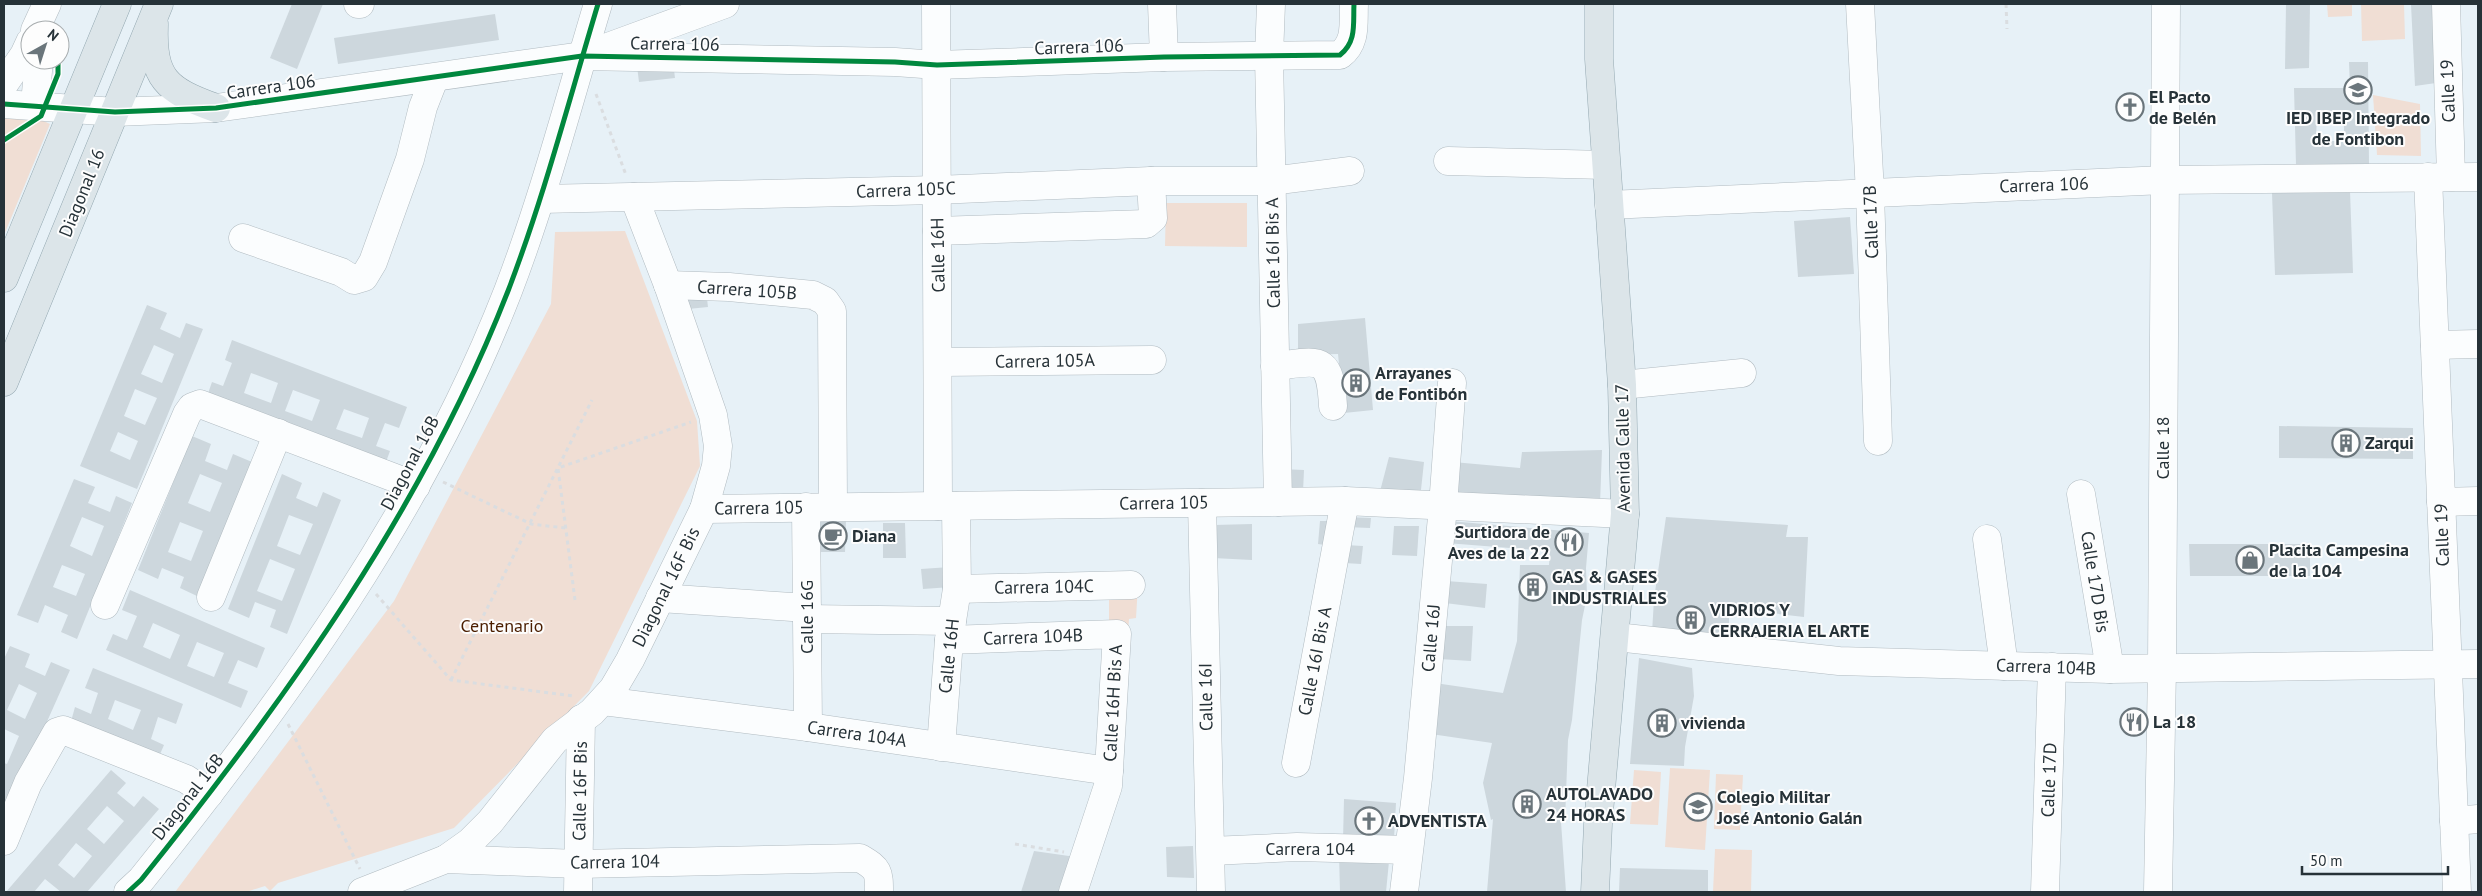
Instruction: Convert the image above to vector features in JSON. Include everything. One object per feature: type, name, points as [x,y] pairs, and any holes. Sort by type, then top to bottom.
[{"type":"main road","points":[[4,278],[118,4]]},
{"type":"main road","name":"Avenida Calle 17","points":[[1595,892],[1598,824],[1616,637],[1625,514],[1622,385],[1599,59],[1599,4]]},
{"type":"main road","points":[[157,9],[154,43],[161,75],[170,86],[185,97],[216,108]]},
{"type":"main road","name":"Diagonal 16","points":[[4,382],[157,9]]},
{"type":"street","points":[[40,20],[47,4]]},
{"type":"street","points":[[54,20],[61,4]]},
{"type":"street","name":"Diagonal 16B","points":[[135,888],[210,794],[277,701],[361,577],[419,479],[475,366],[507,292],[542,200],[598,4]]},
{"type":"street","points":[[582,56],[725,4]]},
{"type":"street","name":"Calle 16H","points":[[936,4],[939,362],[947,506],[957,589],[951,630],[941,747]]},
{"type":"street","points":[[1162,4],[1164,57]]},
{"type":"street","name":"Calle 16I Bis A","points":[[1271,4],[1269,56],[1278,502]]},
{"type":"street","name":"Carrera 106","points":[[4,104],[34,104],[115,112],[216,108],[434,79],[582,56],[895,62],[937,65],[1164,57],[1340,55],[1348,49],[1352,41],[1354,4]]},
{"type":"street","name":"Calle 17B","points":[[1860,4],[1870,193],[1878,441]]},
{"type":"street","name":"Calle 18","points":[[2158,892],[2162,668],[2166,4]]},
{"type":"street","name":"Calle 19","points":[[2446,4],[2435,346],[2448,664],[2466,820],[2457,892]]},
{"type":"street","points":[[4,84],[20,61]]},
{"type":"street","points":[[34,104],[38,70]]},
{"type":"street","points":[[243,238],[341,272],[354,280],[364,277],[373,262],[410,159],[423,107],[434,79]]},
{"type":"street","points":[[1448,161],[1606,165]]},
{"type":"street","name":"Carrera 105C","points":[[542,200],[937,190],[1151,181],[1271,181],[1350,171]]},
{"type":"street","name":"Carrera 106","points":[[1609,205],[2164,180],[2478,177]]},
{"type":"street","points":[[937,231],[1146,224],[1151,222],[1153,218],[1151,181]]},
{"type":"street","name":"Diagonal 16F Bis","points":[[446,859],[470,842],[490,822],[555,740],[604,701],[630,660],[704,509],[716,466],[718,446],[713,415],[668,285],[634,197]]},
{"type":"street","name":"Carrera 105B","points":[[668,285],[814,295],[825,301]]},
{"type":"street","name":"Calle 16G","points":[[808,727],[807,614],[820,507],[832,311],[825,301]]},
{"type":"street","points":[[2435,346],[2478,344]]},
{"type":"street","name":"Carrera 105A","points":[[939,362],[1152,360]]},
{"type":"street","points":[[1275,366],[1314,362],[1326,369],[1331,379],[1333,406]]},
{"type":"street","points":[[1622,385],[1742,373]]},
{"type":"street","name":"Calle 16J","points":[[1404,892],[1418,778],[1443,506],[1452,382]]},
{"type":"street","points":[[105,604],[183,422],[192,407],[200,404],[278,433],[419,479]]},
{"type":"street","points":[[211,597],[278,433]]},
{"type":"street","name":"Calle 17D Bis","points":[[2081,494],[2110,669]]},
{"type":"street","name":"Calle 16I Bis A","points":[[1296,763],[1345,501]]},
{"type":"street","name":"Carrera 105","points":[[704,509],[1345,501],[1625,514]]},
{"type":"street","points":[[2441,502],[2478,501]]},
{"type":"street","name":"Calle 16I","points":[[1202,503],[1211,892]]},
{"type":"street","points":[[1988,539],[2004,666]]},
{"type":"street","name":"Carrera 104C","points":[[957,589],[1131,585]]},
{"type":"street","name":"Carrera 104B","points":[[660,598],[951,630],[1117,634]]},
{"type":"street","name":"Calle 16H Bis A","points":[[1073,892],[1108,786],[1117,634]]},
{"type":"street","name":"Carrera 104B","points":[[1616,637],[1839,661],[2110,669],[2478,664]]},
{"type":"street","name":"Calle 17D","points":[[2046,892],[2052,667]]},
{"type":"street","name":"Carrera 104A","points":[[604,701],[808,727],[1109,771]]},
{"type":"street","name":"Calle 16F Bis","points":[[578,892],[581,719]]},
{"type":"street","points":[[4,841],[28,783],[57,732],[63,730],[186,779],[210,794]]},
{"type":"street","name":"Carrera 104","points":[[1211,851],[1297,847],[1408,850]]},
{"type":"street","name":"Carrera 104","points":[[366,891],[446,859],[578,864],[860,858],[872,865],[879,873],[879,892]]},
{"type":"path","points":[[2006,4],[2007,29]]},
{"type":"path","points":[[582,56],[634,197]]},
{"type":"path","points":[[451,680],[532,524],[592,400]]},
{"type":"path","points":[[558,468],[713,415]]},
{"type":"path","points":[[558,468],[575,600]]},
{"type":"path","points":[[419,479],[532,524],[565,528]]},
{"type":"path","points":[[361,577],[451,680],[604,701]]},
{"type":"path","points":[[277,701],[366,891]]},
{"type":"path","points":[[1015,844],[1085,855]]},
{"type":"green space","points":[[2327,4],[2352,4],[2352,16],[2328,17]]},
{"type":"green space","points":[[2361,4],[2404,4],[2405,39],[2362,41]]},
{"type":"green space","points":[[2373,95],[2420,104],[2421,156],[2377,155]]},
{"type":"green space","points":[[4,116],[37,118],[50,124],[4,235]]},
{"type":"green space","points":[[1166,203],[1247,203],[1247,247],[1165,246]]},
{"type":"green space","name":"Centenario","points":[[625,231],[697,421],[700,466],[589,691],[454,828],[278,883],[270,891],[265,886],[246,892],[175,892],[394,601],[551,304],[555,232]]},
{"type":"green space","points":[[1138,585],[1136,618],[1129,619],[1128,634],[1109,631],[1109,586]]},
{"type":"green space","points":[[1670,768],[1710,770],[1705,850],[1665,847]]},
{"type":"green space","points":[[1634,770],[1661,772],[1658,825],[1630,824]]},
{"type":"green space","points":[[1716,774],[1743,775],[1740,830],[1714,829]]},
{"type":"green space","points":[[1715,849],[1752,850],[1751,892],[1713,892]]},
{"type":"building","points":[[292,4],[323,4],[297,69],[270,58]]},
{"type":"building","points":[[2286,4],[2310,4],[2309,68],[2285,69]]},
{"type":"building","points":[[2411,4],[2433,4],[2436,83],[2415,86]]},
{"type":"building","points":[[495,14],[499,40],[338,64],[334,38]]},
{"type":"building","points":[[673,62],[675,78],[639,82],[637,66]]},
{"type":"building","points":[[2349,62],[2368,62],[2369,165],[2296,165],[2294,88],[2350,88]],"holes":[[[2317,113],[2344,113],[2344,141],[2316,141]]]},
{"type":"building","points":[[2350,191],[2353,273],[2275,275],[2272,193]]},
{"type":"building","points":[[1850,217],[1854,274],[1798,277],[1794,221]]},
{"type":"building","points":[[706,290],[708,307],[688,309],[686,291]]},
{"type":"building","points":[[147,305],[167,313],[160,329],[180,338],[186,323],[203,329],[137,489],[80,466]],"holes":[[[154,345],[174,354],[162,383],[141,374]],[[135,389],[157,398],[145,425],[124,416]],[[118,432],[138,441],[130,460],[110,451]]]},
{"type":"building","name":"Arrayanes de Fontibón","points":[[1365,318],[1373,410],[1344,413],[1338,354],[1298,355],[1298,324]]},
{"type":"building","points":[[232,340],[407,407],[399,428],[385,423],[376,446],[390,451],[383,470],[205,402],[212,382],[223,386],[232,363],[225,360]],"holes":[[[251,373],[278,383],[271,403],[244,393]],[[293,390],[320,400],[312,421],[285,411]],[[344,409],[369,418],[362,438],[336,429]]]},
{"type":"building","name":"Zarqui","points":[[2279,426],[2413,428],[2413,459],[2279,458]]},
{"type":"building","points":[[192,436],[211,444],[205,461],[227,470],[233,454],[252,462],[197,596],[180,588],[184,577],[162,568],[158,579],[138,570]],"holes":[[[200,474],[222,483],[210,512],[188,503]],[[180,522],[203,531],[191,561],[168,552]]]},
{"type":"building","points":[[1602,450],[1600,504],[1453,500],[1453,462],[1520,468],[1522,452]]},
{"type":"building","points":[[1389,457],[1424,462],[1420,499],[1378,499]]},
{"type":"building","points":[[1280,469],[1304,470],[1303,492],[1280,491]]},
{"type":"building","points":[[282,474],[302,483],[296,498],[317,507],[323,492],[341,500],[287,634],[270,627],[276,610],[255,602],[249,618],[228,609]],"holes":[[[289,515],[313,524],[300,555],[277,546]],[[270,559],[295,569],[282,601],[257,591]]]},
{"type":"building","points":[[74,479],[95,487],[88,503],[110,512],[116,496],[132,503],[77,639],[61,632],[68,615],[45,605],[38,623],[17,615]],"holes":[[[82,517],[104,526],[92,556],[70,546]],[[62,565],[85,574],[76,596],[53,587]]]},
{"type":"building","points":[[1347,517],[1371,518],[1370,528],[1345,527]]},
{"type":"building","points":[[1666,517],[1788,525],[1786,537],[1808,537],[1804,617],[1729,608],[1729,645],[1652,633],[1654,599]]},
{"type":"building","name":"Diana","points":[[821,520],[846,521],[845,552],[820,552]]},
{"type":"building","points":[[1320,521],[1334,521],[1331,546],[1318,544]]},
{"type":"building","points":[[1449,521],[1589,533],[1586,568],[1587,596],[1582,620],[1572,720],[1568,740],[1565,822],[1561,822],[1566,892],[1487,892],[1493,819],[1491,820],[1483,783],[1492,743],[1431,734],[1435,683],[1503,693],[1517,641],[1520,565],[1549,565],[1550,551],[1446,543]]},
{"type":"building","points":[[883,523],[905,523],[906,558],[883,558]]},
{"type":"building","points":[[1252,524],[1252,560],[1213,558],[1214,525]]},
{"type":"building","points":[[1394,526],[1419,526],[1417,556],[1392,555]]},
{"type":"building","name":"Placita Campesina de la 104","points":[[2189,544],[2310,544],[2310,576],[2190,576]]},
{"type":"building","points":[[1345,545],[1363,546],[1361,564],[1344,563]]},
{"type":"building","points":[[950,567],[951,587],[923,589],[921,569]]},
{"type":"building","points":[[1446,581],[1487,584],[1485,608],[1445,603]]},
{"type":"building","points":[[130,590],[265,648],[257,668],[238,660],[228,683],[248,691],[241,708],[106,650],[113,634],[127,640],[137,616],[122,610]],"holes":[[[153,623],[180,635],[170,659],[143,647]],[[197,642],[224,653],[214,677],[187,666]]]},
{"type":"building","points":[[1442,626],[1473,626],[1471,661],[1439,659]]},
{"type":"building","points":[[10,646],[30,654],[25,667],[45,676],[51,662],[70,670],[4,818],[4,763],[7,764],[19,736],[4,729],[4,659]],"holes":[[[19,684],[37,693],[25,719],[7,710]]]},
{"type":"building","points":[[1639,658],[1692,668],[1694,696],[1685,747],[1684,766],[1630,764]]},
{"type":"building","points":[[93,668],[183,704],[176,724],[158,717],[151,739],[164,745],[157,761],[70,725],[75,707],[91,714],[98,693],[85,688]],"holes":[[[115,700],[141,710],[133,730],[108,719]]]},
{"type":"building","points":[[111,770],[126,783],[117,793],[134,807],[143,796],[159,809],[87,892],[61,892],[45,879],[34,892],[6,892]],"holes":[[[107,806],[124,821],[104,844],[87,829]],[[76,843],[92,856],[74,878],[58,865]]]},
{"type":"building","name":"ADVENTISTA","points":[[1344,799],[1396,803],[1394,839],[1343,840]]},
{"type":"building","points":[[1193,846],[1194,878],[1167,877],[1166,847]]},
{"type":"building","points":[[1034,851],[1076,857],[1063,892],[1021,892]]},
{"type":"building","points":[[1390,851],[1386,892],[1340,892],[1339,853]]},
{"type":"building","points":[[1620,868],[1708,870],[1708,892],[1619,892]]},
{"type":"cycle path","points":[[128,892],[141,880],[195,812],[299,671],[393,525],[436,449],[474,371],[521,256],[545,184],[598,4]]},
{"type":"cycle path","points":[[4,104],[115,112],[216,108],[582,56],[895,62],[937,65],[1164,57],[1340,55],[1352,38],[1354,4]]},
{"type":"cycle path","points":[[4,140],[41,116],[58,70]]},
{"type":"place","name":"IED IBEP Integrado de Fontibon","points":[[2358,90]]},
{"type":"place","name":"El Pacto de Belén","points":[[2130,107]]},
{"type":"place","name":"Arrayanes de Fontibón","points":[[1356,383]]},
{"type":"place","name":"Zarqui","points":[[2346,443]]},
{"type":"place","name":"Diana","points":[[833,536]]},
{"type":"place","name":"Surtidora de Aves de la 22","points":[[1569,542]]},
{"type":"place","name":"Placita Campesina de la 104","points":[[2250,560]]},
{"type":"place","name":"GAS & GASES INDUSTRIALES","points":[[1533,587]]},
{"type":"place","name":"VIDRIOS Y CERRAJERIA EL ARTE","points":[[1691,620]]},
{"type":"place","name":"La 18","points":[[2134,722]]},
{"type":"place","name":"vivienda","points":[[1662,723]]},
{"type":"place","name":"AUTOLAVADO 24 HORAS","points":[[1527,804]]},
{"type":"place","name":"Colegio Militar José Antonio Galán","points":[[1698,807]]},
{"type":"place","name":"ADVENTISTA","points":[[1369,821]]}]
